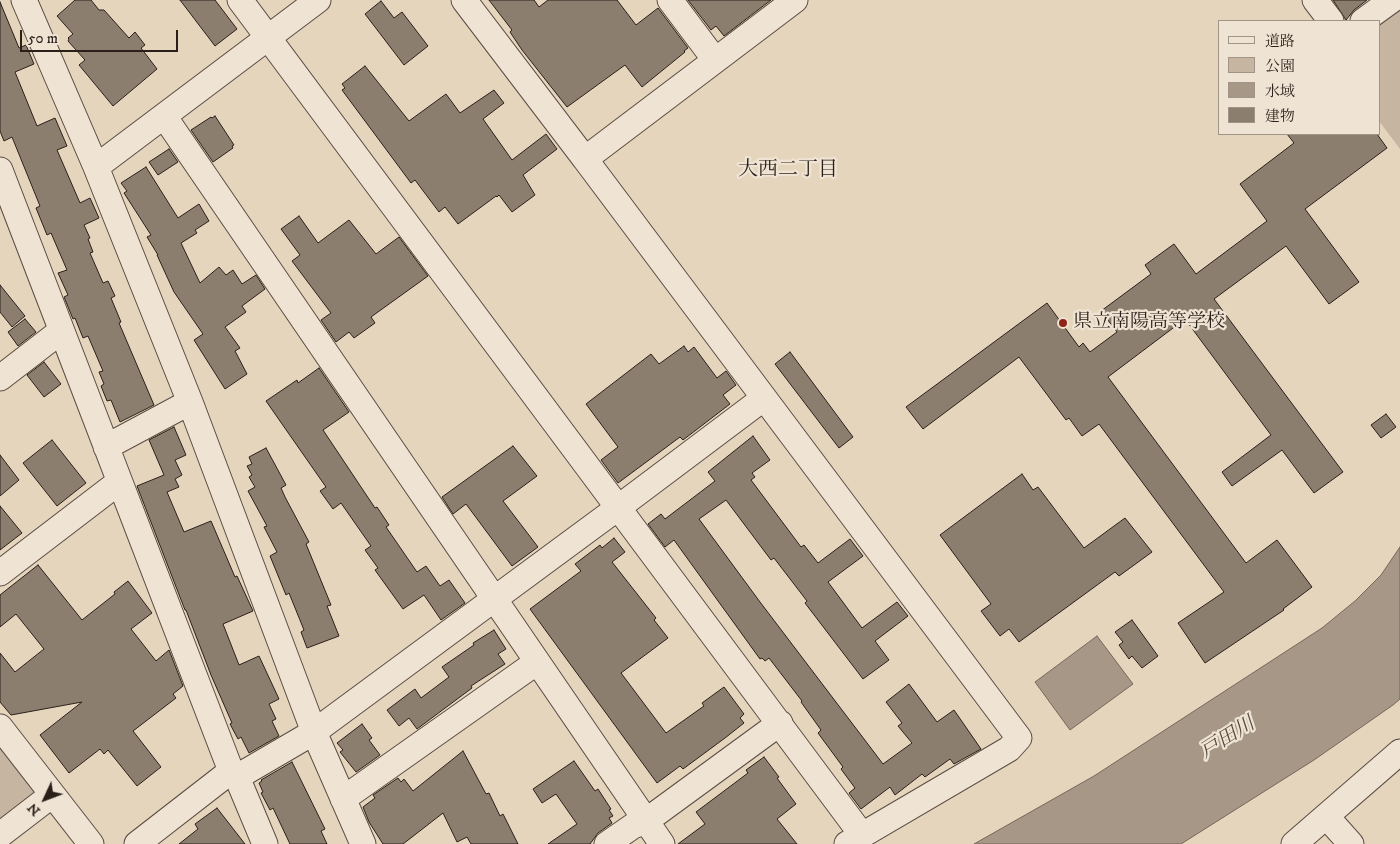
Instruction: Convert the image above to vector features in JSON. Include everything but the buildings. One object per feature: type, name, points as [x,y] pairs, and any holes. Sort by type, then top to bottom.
[{"type":"street","points":[[24,0],[96,167],[190,402],[314,732],[363,844]]},
{"type":"street","points":[[240,0],[780,723],[855,840],[1009,749],[1019,738],[464,0]]},
{"type":"street","points":[[96,167],[318,0]]},
{"type":"street","points":[[670,0],[715,60]]},
{"type":"street","points":[[585,159],[795,0]]},
{"type":"street","points":[[1315,0],[1330,20]]},
{"type":"street","points":[[1364,20],[1392,0]]},
{"type":"street","points":[[164,116],[662,844]]},
{"type":"street","points":[[0,170],[119,482],[234,774],[265,844]]},
{"type":"street","points":[[0,378],[61,331]]},
{"type":"street","points":[[137,844],[234,774],[314,732],[764,398]]},
{"type":"street","points":[[106,447],[190,402]]},
{"type":"street","points":[[0,573],[119,482]]},
{"type":"street","points":[[343,800],[537,662]]},
{"type":"street","points":[[607,844],[633,826],[646,821],[780,723]]},
{"type":"street","points":[[0,727],[91,844]]},
{"type":"street","points":[[1294,844],[1400,752]]},
{"type":"street","points":[[0,835],[52,795]]},
{"type":"street","points":[[1326,816],[1351,844]]},
{"type":"green space","points":[[1400,5],[1400,149],[1380,122],[1380,20]]},
{"type":"green space","points":[[0,742],[37,790],[34,799],[0,825]]},
{"type":"water","name":"戸田川","points":[[1400,547],[1400,699],[1393,705],[1314,760],[1181,844],[974,844],[1094,776],[1322,628],[1355,601],[1381,575]]},
{"type":"water","points":[[1097,636],[1133,684],[1070,730],[1035,682]]},
{"type":"place","name":"県立南陽高等学校","points":[[1063,323]]},
{"type":"district","name":"大西二丁目","points":[[788,171]]}]
